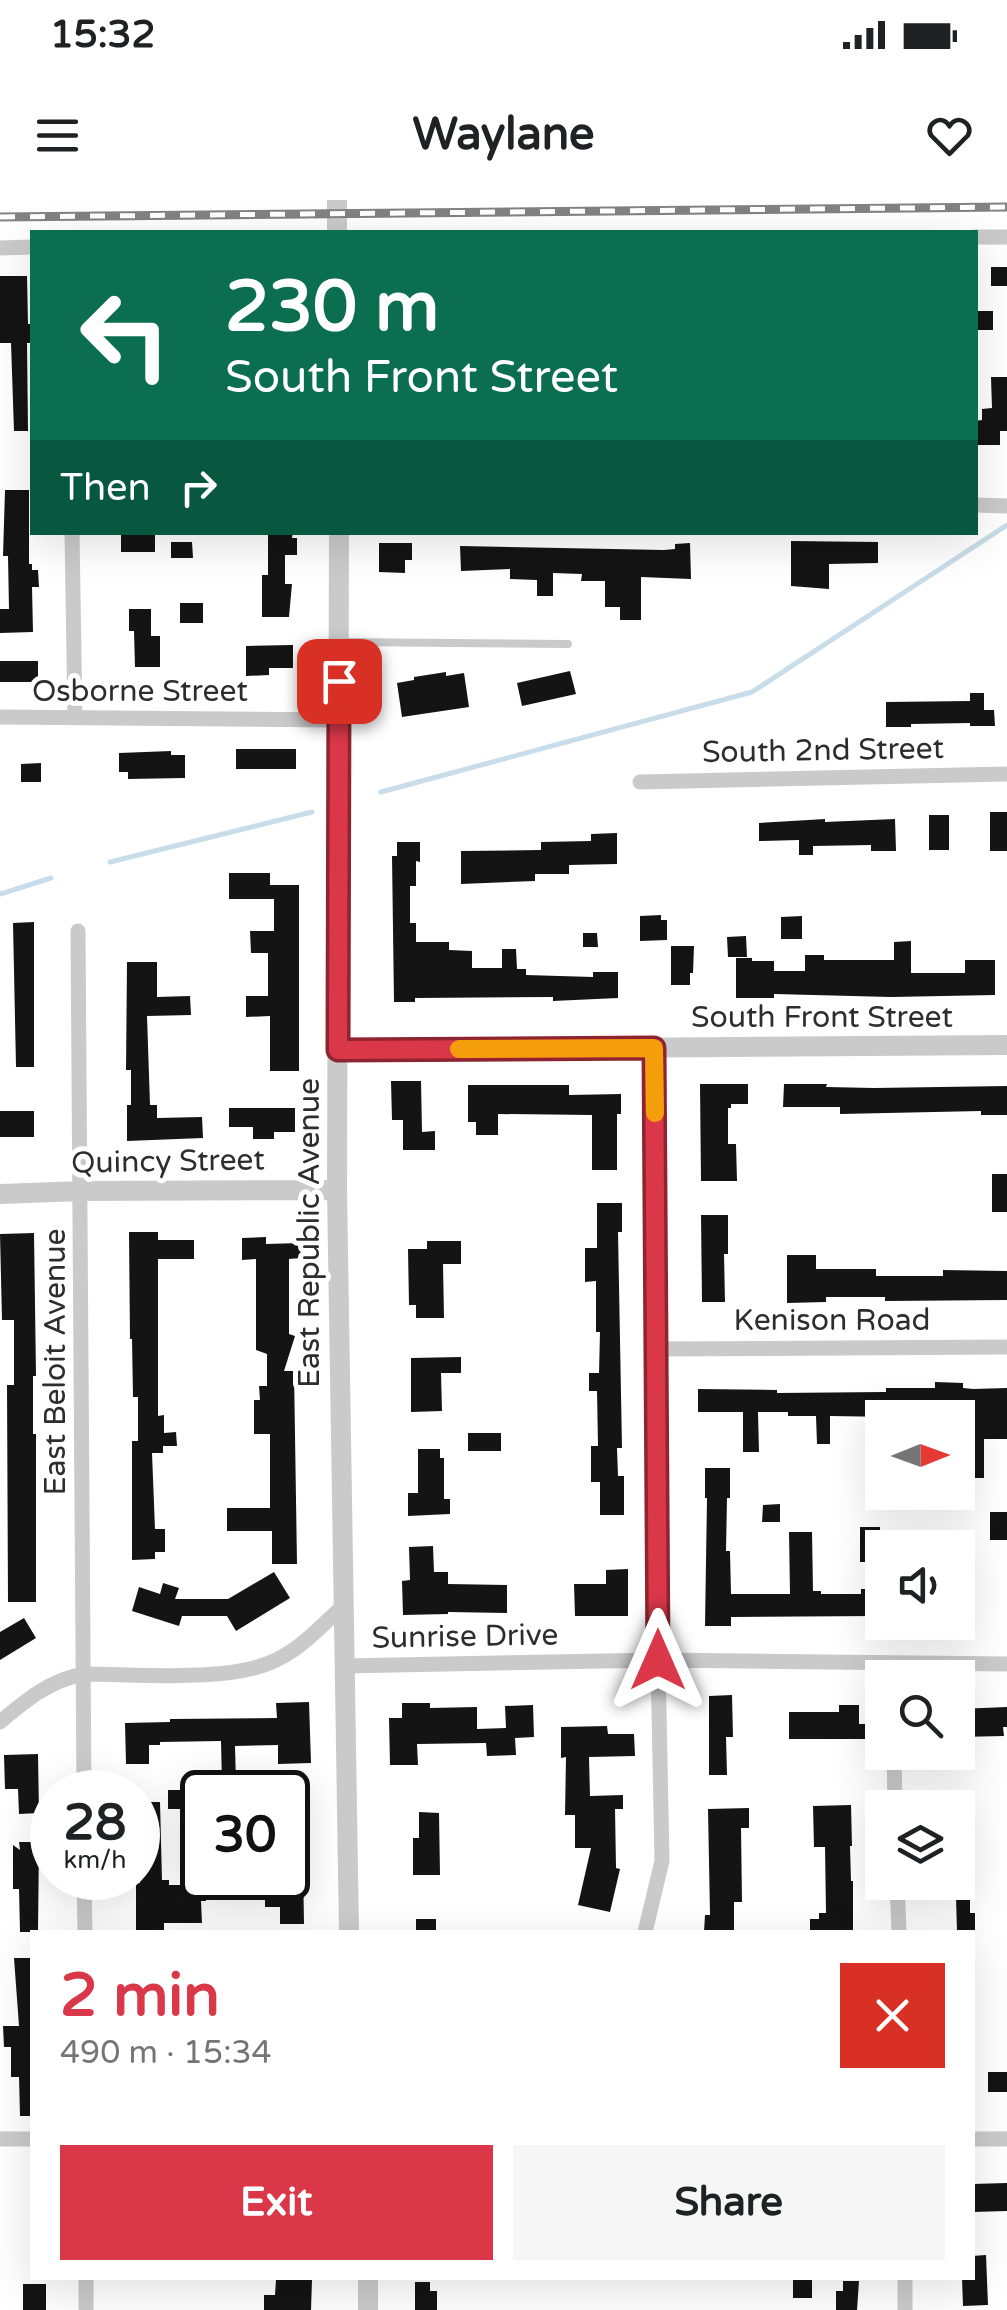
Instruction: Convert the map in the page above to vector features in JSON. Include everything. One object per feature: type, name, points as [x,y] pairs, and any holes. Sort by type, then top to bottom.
[{"type":"street","points":[[336,200],[337,230]]},
{"type":"street","points":[[978,237],[1007,238]]},
{"type":"street","points":[[0,248],[30,247]]},
{"type":"street","points":[[978,505],[1007,506]]},
{"type":"street","points":[[72,535],[74,717]]},
{"type":"street","name":"East Republic Avenue","points":[[339,535],[337,1190],[348,1930]]},
{"type":"street","name":"Osborne Street","points":[[0,718],[338,720]]},
{"type":"street","name":"South 2nd Street","points":[[640,782],[1007,774]]},
{"type":"street","name":"East Beloit Avenue","points":[[78,931],[84,1770]]},
{"type":"street","name":"South Front Street","points":[[338,1050],[1007,1045]]},
{"type":"street","points":[[645,1930],[662,1861],[654,1048]]},
{"type":"street","name":"Quincy Street","points":[[0,1194],[337,1190]]},
{"type":"street","name":"Kenison Road","points":[[657,1349],[1007,1347]]},
{"type":"street","name":"Sunrise Drive","points":[[0,1722],[62,1678],[84,1674],[217,1674],[276,1661],[303,1643],[342,1606]]},
{"type":"street","name":"Sunrise Drive","points":[[343,1666],[658,1660],[865,1670]]},
{"type":"street","name":"Sunrise Drive","points":[[975,1666],[1007,1664]]},
{"type":"street","points":[[84,1900],[85,1930]]},
{"type":"street","points":[[897,1900],[898,1930]]},
{"type":"street","points":[[0,2139],[30,2139]]},
{"type":"street","points":[[975,2140],[1007,2139]]},
{"type":"street","points":[[86,2280],[86,2310]]},
{"type":"street","points":[[368,2280],[368,2310]]},
{"type":"street","points":[[905,2280],[906,2310]]},
{"type":"lane","points":[[339,642],[568,644]]},
{"type":"building","points":[[991,267],[1007,267],[1007,286],[991,286]]},
{"type":"building","points":[[0,276],[27,276],[28,431],[14,431],[11,343],[0,343]]},
{"type":"building","points":[[978,311],[993,311],[993,330],[978,330]]},
{"type":"building","points":[[991,377],[1007,377],[1007,431],[1000,431],[1000,445],[978,445],[982,409],[992,408]]},
{"type":"building","points":[[5,490],[29,490],[29,564],[32,570],[38,570],[39,587],[32,587],[33,632],[0,633],[0,609],[9,609],[8,556],[3,556]]},
{"type":"building","points":[[121,535],[155,535],[155,552],[121,552]]},
{"type":"building","points":[[268,535],[297,538],[297,555],[285,555],[285,584],[292,584],[289,617],[262,617],[262,575],[268,575]]},
{"type":"building","points":[[791,541],[878,542],[878,563],[829,564],[829,589],[791,586]]},
{"type":"building","points":[[171,542],[192,542],[193,558],[171,558]]},
{"type":"building","points":[[379,543],[412,543],[412,560],[405,560],[405,573],[379,572]]},
{"type":"building","points":[[690,543],[691,579],[641,577],[641,620],[620,620],[620,607],[605,607],[605,581],[581,581],[582,574],[553,573],[553,596],[537,596],[537,580],[510,579],[510,569],[461,571],[460,546],[664,550]]},
{"type":"building","points":[[180,603],[203,603],[203,623],[180,623]]},
{"type":"building","points":[[129,609],[151,609],[151,636],[160,636],[160,667],[135,667]]},
{"type":"building","points":[[293,645],[293,668],[269,668],[269,675],[246,676],[246,646]]},
{"type":"building","points":[[0,661],[38,661],[38,682],[0,682]]},
{"type":"building","points":[[570,671],[576,694],[522,706],[517,683]]},
{"type":"building","points":[[446,672],[446,676],[464,673],[469,707],[402,717],[397,683]]},
{"type":"building","points":[[970,693],[984,693],[984,710],[994,710],[995,726],[970,723],[886,727],[886,702],[970,701]]},
{"type":"building","points":[[236,749],[296,749],[296,769],[236,769]]},
{"type":"building","points":[[171,751],[171,755],[185,755],[185,778],[128,779],[128,772],[119,772],[119,753]]},
{"type":"building","points":[[41,763],[41,782],[21,782],[21,764]]},
{"type":"building","points":[[990,812],[1007,812],[1007,851],[990,851]]},
{"type":"building","points":[[929,815],[949,815],[949,850],[929,850]]},
{"type":"building","points":[[895,819],[896,851],[871,851],[871,845],[813,846],[813,855],[799,855],[799,840],[759,841],[759,823]]},
{"type":"building","points":[[617,833],[617,864],[569,865],[569,874],[535,874],[535,881],[461,884],[461,851],[541,850],[541,842],[591,841],[591,834]]},
{"type":"building","points":[[397,842],[420,842],[416,886],[410,886],[410,923],[416,923],[416,942],[449,942],[449,950],[472,951],[472,968],[502,968],[502,949],[516,949],[517,969],[526,969],[526,975],[593,977],[593,972],[618,972],[618,998],[415,998],[415,1002],[394,1002],[392,856],[397,856]]},
{"type":"building","points":[[229,873],[270,873],[270,885],[299,885],[299,1071],[270,1071],[270,1016],[246,1017],[246,996],[268,996],[268,953],[251,953],[250,931],[274,931],[274,899],[229,899]]},
{"type":"building","points":[[661,915],[661,920],[667,920],[667,940],[640,941],[640,916]]},
{"type":"building","points":[[802,916],[802,939],[781,939],[781,917]]},
{"type":"building","points":[[34,922],[34,1067],[16,1067],[13,923]]},
{"type":"building","points":[[583,933],[597,933],[598,947],[583,947]]},
{"type":"building","points":[[746,936],[747,957],[728,957],[727,937]]},
{"type":"building","points":[[911,941],[911,973],[965,973],[965,960],[995,960],[995,995],[774,994],[774,998],[736,998],[736,958],[774,961],[774,971],[805,971],[805,955],[824,955],[824,960],[894,960],[894,942]]},
{"type":"building","points":[[671,946],[694,946],[690,985],[671,985]]},
{"type":"building","points":[[127,962],[157,962],[157,997],[190,996],[191,1015],[147,1016],[150,1105],[157,1105],[157,1118],[202,1117],[203,1138],[127,1141],[131,1070],[126,1070]]},
{"type":"building","points":[[391,1081],[421,1081],[422,1132],[435,1131],[435,1150],[403,1150],[403,1120],[392,1120]]},
{"type":"building","points":[[700,1084],[748,1084],[748,1104],[731,1104],[728,1108],[728,1144],[736,1144],[737,1181],[701,1181]]},
{"type":"building","points":[[784,1084],[874,1088],[1007,1086],[1007,1115],[981,1115],[981,1111],[840,1114],[840,1107],[783,1107]]},
{"type":"building","points":[[468,1085],[569,1085],[569,1095],[621,1094],[617,1170],[592,1170],[592,1115],[498,1114],[498,1135],[476,1135],[476,1122],[468,1122]]},
{"type":"building","points":[[229,1108],[295,1108],[295,1132],[274,1132],[274,1139],[253,1139],[253,1127],[229,1127]]},
{"type":"building","points":[[0,1111],[34,1111],[34,1137],[0,1137]]},
{"type":"building","points":[[992,1174],[1007,1174],[1007,1212],[992,1212]]},
{"type":"building","points":[[597,1203],[622,1203],[622,1232],[618,1232],[622,1448],[617,1448],[618,1476],[624,1476],[624,1515],[600,1515],[600,1482],[591,1482],[591,1446],[598,1446],[597,1391],[589,1391],[589,1373],[599,1373],[600,1332],[596,1332],[596,1281],[585,1282],[585,1248],[597,1248]]},
{"type":"building","points":[[701,1215],[728,1215],[725,1302],[702,1302]]},
{"type":"building","points":[[129,1232],[158,1232],[158,1240],[194,1240],[194,1259],[158,1259],[158,1416],[164,1415],[164,1433],[176,1432],[177,1446],[163,1446],[163,1453],[152,1453],[155,1529],[165,1529],[165,1552],[155,1552],[155,1559],[132,1560],[132,1441],[138,1441],[138,1397],[133,1397]]},
{"type":"building","points":[[34,1233],[36,1602],[8,1602],[7,1385],[14,1385],[14,1320],[2,1320],[0,1234]]},
{"type":"building","points":[[266,1237],[266,1244],[301,1243],[301,1258],[289,1259],[289,1334],[295,1336],[284,1371],[294,1371],[297,1564],[272,1564],[272,1531],[227,1531],[227,1508],[270,1508],[270,1434],[254,1434],[254,1400],[260,1400],[259,1386],[267,1386],[267,1354],[256,1350],[256,1259],[242,1260],[242,1238]]},
{"type":"building","points":[[427,1241],[461,1241],[461,1264],[443,1264],[444,1318],[416,1318],[416,1305],[409,1305],[408,1249],[427,1249]]},
{"type":"building","points":[[787,1255],[816,1255],[816,1269],[876,1269],[876,1276],[943,1276],[943,1270],[1007,1271],[1007,1300],[885,1301],[885,1297],[826,1297],[826,1302],[787,1303]]},
{"type":"building","points":[[461,1357],[461,1373],[441,1373],[442,1411],[411,1412],[411,1358]]},
{"type":"building","points":[[935,1382],[963,1383],[963,1388],[973,1389],[1007,1388],[1007,1439],[984,1439],[984,1478],[975,1478],[975,1400],[865,1400],[865,1417],[830,1416],[830,1444],[817,1444],[816,1416],[758,1412],[759,1452],[743,1452],[743,1412],[698,1412],[698,1389],[777,1393],[935,1388]]},
{"type":"building","points":[[468,1433],[501,1433],[501,1451],[468,1451]]},
{"type":"building","points":[[418,1449],[440,1449],[440,1458],[444,1458],[444,1499],[450,1499],[450,1514],[408,1516],[408,1493],[418,1493]]},
{"type":"building","points":[[705,1468],[730,1468],[726,1551],[730,1551],[731,1594],[790,1594],[789,1532],[812,1532],[813,1591],[861,1594],[861,1589],[865,1589],[865,1616],[731,1617],[731,1626],[705,1626]]},
{"type":"building","points":[[780,1504],[780,1522],[762,1522],[763,1505]]},
{"type":"building","points":[[990,1512],[1007,1512],[1007,1540],[990,1540]]},
{"type":"building","points":[[860,1527],[880,1527],[865,1530],[865,1562],[860,1562]]},
{"type":"building","points":[[433,1546],[434,1572],[448,1572],[448,1584],[507,1585],[507,1613],[403,1615],[402,1581],[410,1580],[409,1547]]},
{"type":"building","points":[[628,1569],[628,1616],[575,1616],[574,1584],[606,1584],[606,1570]]},
{"type":"building","points":[[274,1572],[290,1598],[236,1631],[227,1616],[182,1616],[179,1626],[132,1611],[139,1587],[160,1594],[163,1583],[179,1588],[175,1599],[228,1599]]},
{"type":"building","points":[[24,1618],[36,1638],[0,1660],[0,1632]]},
{"type":"building","points":[[732,1695],[733,1737],[726,1737],[727,1775],[709,1775],[709,1696]]},
{"type":"building","points":[[309,1702],[311,1763],[278,1764],[278,1745],[235,1746],[236,1770],[222,1770],[221,1741],[160,1742],[149,1745],[149,1764],[126,1764],[125,1723],[277,1718],[276,1703]]},
{"type":"building","points":[[402,1703],[430,1703],[430,1708],[477,1707],[477,1729],[506,1728],[505,1706],[533,1705],[534,1737],[515,1738],[516,1755],[487,1756],[486,1743],[417,1744],[418,1765],[390,1765],[389,1718],[402,1718]]},
{"type":"building","points":[[839,1705],[859,1705],[859,1724],[865,1724],[865,1739],[789,1739],[789,1712],[839,1712]]},
{"type":"building","points":[[1007,1707],[1004,1736],[975,1737],[975,1708]]},
{"type":"building","points":[[607,1726],[608,1734],[634,1734],[635,1756],[589,1757],[590,1796],[623,1795],[623,1809],[615,1809],[616,1868],[620,1869],[610,1912],[578,1905],[591,1848],[575,1848],[575,1815],[565,1815],[566,1757],[561,1758],[561,1727]]},
{"type":"building","points":[[38,1754],[38,1770],[30,1770],[30,1813],[19,1814],[18,1789],[5,1789],[4,1755]]},
{"type":"building","points":[[168,1790],[180,1790],[180,1809],[168,1809]]},
{"type":"building","points":[[160,1802],[162,1880],[180,1885],[180,1900],[206,1900],[201,1901],[202,1923],[164,1923],[164,1930],[136,1930],[136,1900],[160,1900]]},
{"type":"building","points":[[851,1805],[853,1930],[810,1930],[810,1919],[819,1919],[819,1913],[826,1913],[825,1847],[814,1847],[813,1806]]},
{"type":"building","points":[[749,1808],[749,1828],[741,1828],[742,1902],[734,1902],[734,1930],[704,1930],[705,1915],[710,1915],[708,1809]]},
{"type":"building","points":[[419,1812],[439,1813],[440,1875],[413,1875],[413,1838],[419,1838]]},
{"type":"building","points":[[19,1842],[30,1842],[30,1900],[38,1900],[38,1930],[30,1932],[20,1932],[19,1889],[13,1889],[13,1845],[20,1850]]},
{"type":"building","points":[[265,1900],[304,1900],[304,1924],[280,1924],[280,1907],[265,1907]]},
{"type":"building","points":[[956,1900],[970,1900],[975,1930],[957,1930]]},
{"type":"building","points":[[416,1919],[436,1919],[436,1930],[416,1930]]},
{"type":"building","points":[[14,1958],[30,1958],[30,2116],[20,2116],[19,2077],[11,2077],[11,2047],[4,2047],[3,2026],[19,2026]]},
{"type":"building","points":[[988,2072],[1007,2072],[1007,2092],[988,2092]]},
{"type":"building","points":[[1007,2183],[1007,2211],[975,2212],[975,2184]]},
{"type":"building","points":[[986,2255],[988,2305],[963,2306],[962,2280],[975,2280],[975,2256]]},
{"type":"building","points":[[276,2280],[312,2280],[311,2310],[264,2310],[264,2295],[275,2295]]},
{"type":"building","points":[[793,2280],[812,2280],[812,2298],[793,2298]]},
{"type":"building","points":[[843,2281],[859,2281],[857,2310],[836,2310],[836,2291],[843,2291]]},
{"type":"building","points":[[415,2282],[430,2282],[430,2291],[437,2291],[437,2310],[415,2310]]},
{"type":"building","points":[[23,2284],[46,2284],[46,2310],[23,2310]]},
{"type":"waterway","points":[[381,792],[752,692],[1007,525]]},
{"type":"waterway","points":[[110,862],[312,812]]},
{"type":"waterway","points":[[0,894],[51,878]]},
{"type":"railway","points":[[0,217],[1007,207]]},
{"type":"slow traffic","points":[[459,1049],[654,1048],[655,1113]]},
{"type":"route","points":[[339,681],[338,1050],[654,1048],[658,1660]]}]
